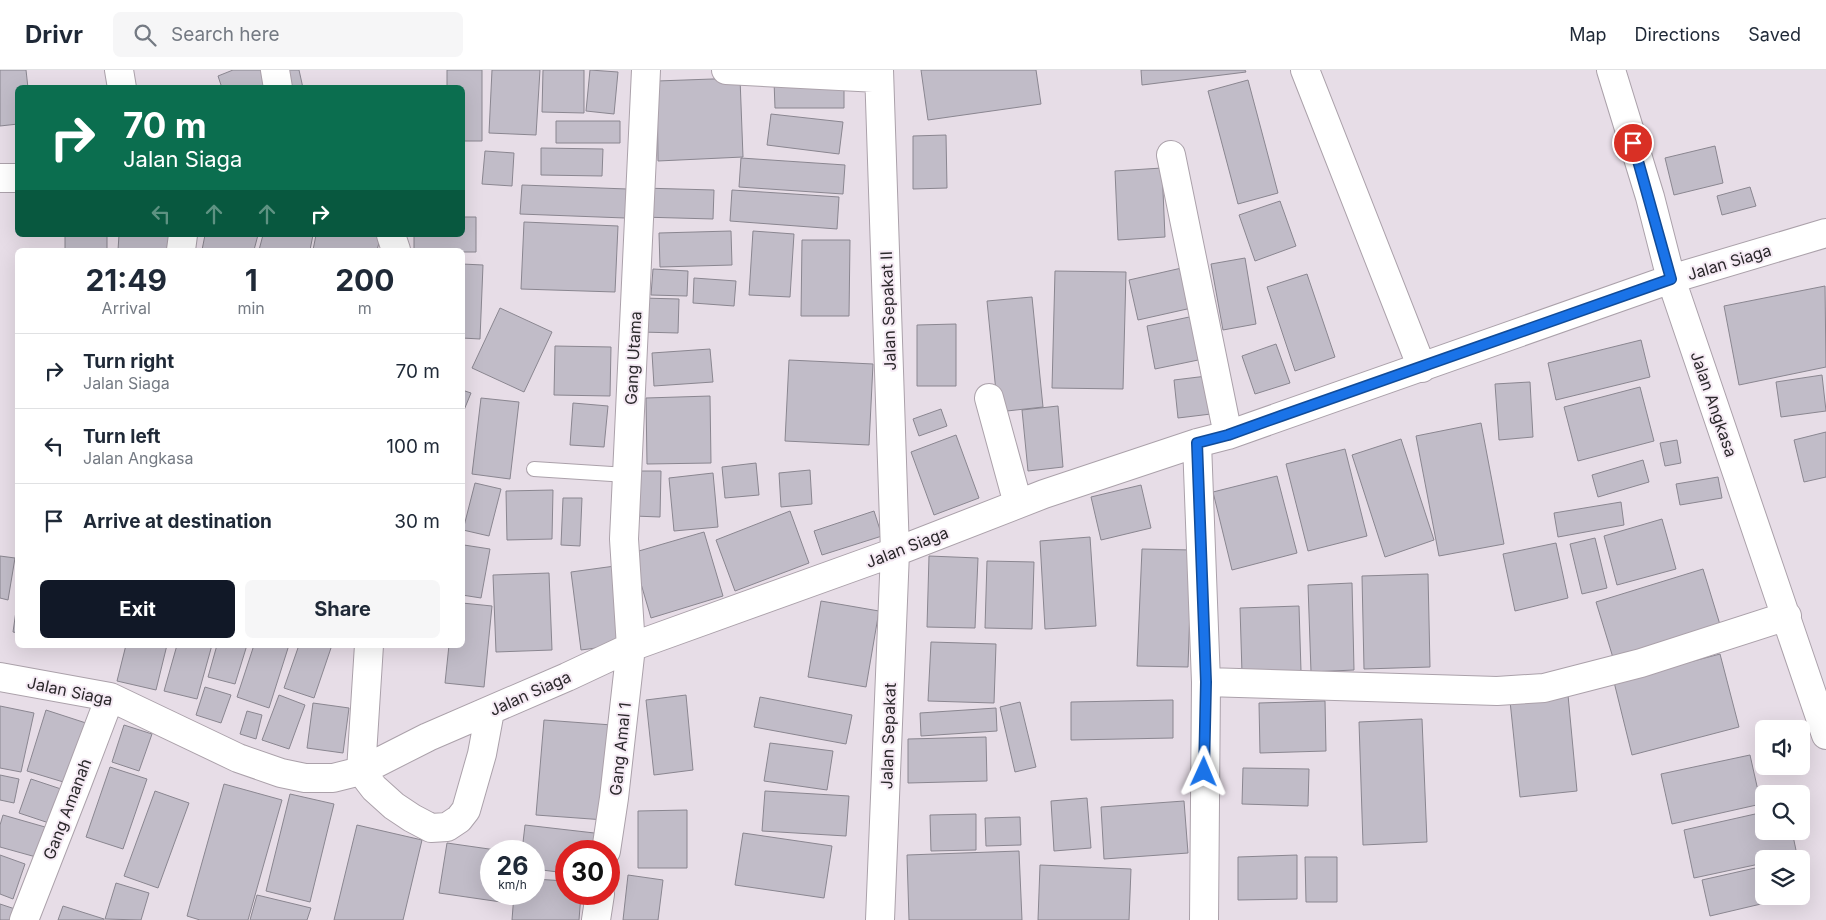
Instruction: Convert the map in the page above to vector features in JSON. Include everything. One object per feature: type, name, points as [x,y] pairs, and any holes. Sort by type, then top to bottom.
[{"type":"street","points":[[119,70],[122,85]]},
{"type":"street","points":[[275,70],[278,85]]},
{"type":"street","name":"Gang Utama","points":[[631,646],[624,539],[646,70]]},
{"type":"street","points":[[726,70],[879,74]]},
{"type":"street","points":[[1305,70],[1422,368]]},
{"type":"street","name":"Jalan Angkasa","points":[[1611,70],[1650,197],[1671,279],[1826,735]]},
{"type":"street","name":"Jalan Sepakat II","points":[[879,74],[895,552]]},
{"type":"street","points":[[1171,155],[1228,435]]},
{"type":"street","points":[[0,178],[15,178]]},
{"type":"street","name":"Jalan Siaga","points":[[0,676],[110,697],[238,758],[281,773],[305,778],[333,778],[361,771],[428,737],[567,677],[631,646],[895,552],[1044,494],[1197,443],[1228,435],[1671,279],[1826,233]]},
{"type":"street","points":[[988,398],[1018,504]]},
{"type":"street","points":[[1197,443],[1206,682],[1204,920]]},
{"type":"street","name":"Jalan Sepakat","points":[[880,920],[895,552]]},
{"type":"street","points":[[1206,682],[1497,691],[1544,688],[1641,663],[1787,616]]},
{"type":"street","name":"Gang Amal 1","points":[[608,840],[631,646]]},
{"type":"street","points":[[369,648],[361,771],[374,788],[394,806],[431,828],[446,827],[459,819],[466,810],[482,754],[490,711]]},
{"type":"street","name":"Gang Amanah","points":[[24,920],[110,697]]},
{"type":"street","points":[[596,920],[598,905]]},
{"type":"lane","points":[[534,469],[627,475]]},
{"type":"building","points":[[0,70],[26,70],[28,85],[15,85],[15,124],[0,126]]},
{"type":"building","points":[[233,70],[264,70],[270,85],[221,85],[218,76]]},
{"type":"building","points":[[280,70],[299,70],[302,85],[283,85]]},
{"type":"building","points":[[447,70],[482,70],[482,141],[465,141],[465,85],[447,85]]},
{"type":"building","points":[[492,70],[540,70],[536,135],[489,133]]},
{"type":"building","points":[[543,70],[584,70],[584,113],[542,112]]},
{"type":"building","points":[[590,70],[618,72],[614,114],[586,111]]},
{"type":"building","points":[[921,70],[1036,70],[1041,104],[928,120]]},
{"type":"building","points":[[1141,70],[1245,70],[1246,72],[1142,85]]},
{"type":"building","points":[[740,78],[743,157],[658,161],[657,81]]},
{"type":"building","points":[[1248,80],[1278,193],[1238,204],[1208,91]]},
{"type":"building","points":[[774,81],[844,81],[844,108],[775,108]]},
{"type":"building","points":[[771,114],[843,122],[839,154],[767,145]]},
{"type":"building","points":[[556,121],[620,121],[620,143],[556,143]]},
{"type":"building","points":[[946,135],[947,188],[913,189],[913,136]]},
{"type":"building","points":[[1715,146],[1723,183],[1674,195],[1665,158]]},
{"type":"building","points":[[541,148],[603,149],[602,176],[541,175]]},
{"type":"building","points":[[485,151],[514,153],[512,186],[482,184]]},
{"type":"building","points":[[741,158],[845,165],[843,194],[739,187]]},
{"type":"building","points":[[1162,168],[1165,237],[1118,240],[1115,171]]},
{"type":"building","points":[[522,185],[627,189],[625,218],[520,214]]},
{"type":"building","points":[[1750,187],[1756,206],[1722,215],[1717,196]]},
{"type":"building","points":[[642,188],[714,190],[713,219],[641,217]]},
{"type":"building","points":[[732,190],[839,197],[837,229],[730,221]]},
{"type":"building","points":[[1280,201],[1296,246],[1255,261],[1239,215]]},
{"type":"building","points":[[465,217],[476,217],[476,252],[465,252],[465,248],[414,248],[414,237],[465,237]]},
{"type":"building","points":[[524,222],[618,226],[615,292],[521,289]]},
{"type":"building","points":[[731,231],[732,265],[660,267],[659,233]]},
{"type":"building","points":[[753,231],[794,234],[790,297],[749,295]]},
{"type":"building","points":[[65,237],[107,237],[107,248],[65,248]]},
{"type":"building","points":[[119,237],[170,237],[168,248],[118,248]]},
{"type":"building","points":[[205,237],[257,237],[255,248],[202,248]]},
{"type":"building","points":[[262,237],[313,237],[310,248],[260,248]]},
{"type":"building","points":[[316,237],[381,237],[378,248],[313,248]]},
{"type":"building","points":[[802,240],[850,240],[849,316],[801,316]]},
{"type":"building","points":[[1245,258],[1256,324],[1223,330],[1211,264]]},
{"type":"building","points":[[465,264],[483,265],[480,339],[465,338]]},
{"type":"building","points":[[1186,267],[1196,307],[1138,320],[1129,280]]},
{"type":"building","points":[[653,269],[688,271],[687,296],[651,295]]},
{"type":"building","points":[[1055,271],[1126,272],[1123,389],[1052,388]]},
{"type":"building","points":[[1307,274],[1335,357],[1295,371],[1267,287]]},
{"type":"building","points":[[694,278],[736,281],[734,306],[693,303]]},
{"type":"building","points":[[1825,286],[1826,367],[1739,385],[1724,306]]},
{"type":"building","points":[[1032,297],[1043,407],[998,412],[987,301]]},
{"type":"building","points":[[642,298],[679,299],[678,333],[641,332]]},
{"type":"building","points":[[500,308],[552,332],[524,392],[472,368]]},
{"type":"building","points":[[1194,316],[1203,359],[1155,369],[1147,326]]},
{"type":"building","points":[[956,324],[956,386],[917,386],[917,325]]},
{"type":"building","points":[[1641,340],[1650,377],[1556,400],[1548,363]]},
{"type":"building","points":[[1276,344],[1290,383],[1255,394],[1242,356]]},
{"type":"building","points":[[555,346],[611,347],[610,396],[554,395]]},
{"type":"building","points":[[710,349],[713,382],[654,386],[652,353]]},
{"type":"building","points":[[789,360],[873,364],[869,445],[785,441]]},
{"type":"building","points":[[1822,375],[1826,411],[1781,417],[1776,382]]},
{"type":"building","points":[[1207,376],[1211,414],[1178,418],[1174,380]]},
{"type":"building","points":[[1530,382],[1533,437],[1499,440],[1495,384]]},
{"type":"building","points":[[1640,387],[1654,441],[1578,461],[1564,407]]},
{"type":"building","points":[[465,391],[471,393],[465,408]]},
{"type":"building","points":[[710,396],[711,463],[647,464],[646,398]]},
{"type":"building","points":[[481,398],[519,402],[510,479],[472,474]]},
{"type":"building","points":[[573,403],[608,406],[604,447],[570,445]]},
{"type":"building","points":[[1058,406],[1063,467],[1028,471],[1022,410]]},
{"type":"building","points":[[941,409],[947,426],[919,436],[913,419]]},
{"type":"building","points":[[1481,423],[1504,544],[1439,556],[1416,436]]},
{"type":"building","points":[[1826,432],[1826,477],[1804,482],[1794,440]]},
{"type":"building","points":[[956,435],[979,498],[934,515],[911,452]]},
{"type":"building","points":[[1401,439],[1434,540],[1385,557],[1352,455]]},
{"type":"building","points":[[1677,440],[1681,463],[1665,466],[1660,443]]},
{"type":"building","points":[[1345,449],[1367,536],[1308,551],[1286,464]]},
{"type":"building","points":[[1643,460],[1649,482],[1598,497],[1592,475]]},
{"type":"building","points":[[756,463],[759,495],[725,498],[722,467]]},
{"type":"building","points":[[810,470],[812,504],[781,507],[779,473]]},
{"type":"building","points":[[635,471],[661,471],[660,517],[634,516]]},
{"type":"building","points":[[713,473],[718,527],[674,531],[669,478]]},
{"type":"building","points":[[1277,476],[1297,553],[1232,570],[1213,492]]},
{"type":"building","points":[[1718,477],[1722,498],[1680,505],[1676,484]]},
{"type":"building","points":[[475,483],[501,489],[489,536],[465,530],[465,522]]},
{"type":"building","points":[[1141,485],[1151,528],[1101,540],[1091,497]]},
{"type":"building","points":[[553,490],[552,539],[507,540],[506,491]]},
{"type":"building","points":[[563,498],[582,498],[580,546],[561,545]]},
{"type":"building","points":[[1621,502],[1624,525],[1558,537],[1554,513]]},
{"type":"building","points":[[790,511],[809,563],[735,591],[716,540]]},
{"type":"building","points":[[874,511],[882,536],[822,555],[814,531]]},
{"type":"building","points":[[1662,519],[1676,569],[1617,585],[1604,536]]},
{"type":"building","points":[[704,532],[723,596],[651,618],[632,553]]},
{"type":"building","points":[[1090,537],[1096,626],[1045,629],[1040,541]]},
{"type":"building","points":[[1595,538],[1607,588],[1582,594],[1570,544]]},
{"type":"building","points":[[1556,543],[1568,598],[1515,611],[1503,554]]},
{"type":"building","points":[[465,545],[490,549],[481,598],[465,595]]},
{"type":"building","points":[[1142,549],[1192,550],[1188,667],[1137,666]]},
{"type":"building","points":[[0,556],[15,558],[8,600],[0,598]]},
{"type":"building","points":[[929,556],[978,558],[975,628],[927,627]]},
{"type":"building","points":[[987,561],[1034,562],[1032,629],[985,628]]},
{"type":"building","points":[[615,566],[626,644],[581,650],[571,572]]},
{"type":"building","points":[[1703,569],[1721,628],[1614,661],[1596,602]]},
{"type":"building","points":[[549,573],[552,650],[496,652],[493,575]]},
{"type":"building","points":[[1428,574],[1430,667],[1364,669],[1362,576]]},
{"type":"building","points":[[1352,583],[1354,670],[1311,672],[1308,585]]},
{"type":"building","points":[[821,601],[879,611],[866,687],[808,677]]},
{"type":"building","points":[[465,603],[492,606],[484,687],[445,683],[449,648],[465,648]]},
{"type":"building","points":[[1299,606],[1301,671],[1242,673],[1240,608]]},
{"type":"building","points":[[931,642],[996,644],[994,703],[928,701]]},
{"type":"building","points":[[125,648],[166,648],[156,690],[117,681]]},
{"type":"building","points":[[176,648],[211,648],[197,699],[164,691]]},
{"type":"building","points":[[216,648],[246,648],[235,684],[208,677]]},
{"type":"building","points":[[253,648],[288,648],[269,708],[237,697]]},
{"type":"building","points":[[298,648],[331,648],[314,698],[284,688]]},
{"type":"building","points":[[1720,654],[1739,727],[1632,755],[1614,682]]},
{"type":"building","points":[[205,687],[231,695],[221,723],[196,715]]},
{"type":"building","points":[[279,695],[305,705],[289,749],[262,740]]},
{"type":"building","points":[[686,695],[693,770],[654,775],[646,700]]},
{"type":"building","points":[[1568,695],[1577,791],[1520,797],[1510,701]]},
{"type":"building","points":[[760,697],[852,715],[846,744],[754,727]]},
{"type":"building","points":[[1173,700],[1173,738],[1071,740],[1071,702]]},
{"type":"building","points":[[1325,701],[1326,751],[1260,753],[1259,703]]},
{"type":"building","points":[[1020,702],[1036,767],[1015,772],[1000,707]]},
{"type":"building","points":[[313,703],[349,708],[343,753],[307,748]]},
{"type":"building","points":[[0,706],[34,713],[21,772],[0,768]]},
{"type":"building","points":[[996,708],[997,731],[921,736],[920,713]]},
{"type":"building","points":[[46,710],[89,724],[70,784],[27,771]]},
{"type":"building","points":[[247,711],[262,715],[256,739],[240,734]]},
{"type":"building","points":[[1422,719],[1427,842],[1363,845],[1359,722]]},
{"type":"building","points":[[544,720],[612,725],[605,820],[536,815]]},
{"type":"building","points":[[124,725],[152,734],[139,771],[112,762]]},
{"type":"building","points":[[986,737],[987,781],[908,783],[908,739]]},
{"type":"building","points":[[770,743],[833,751],[827,790],[764,781]]},
{"type":"building","points":[[1750,755],[1757,785],[1755,785],[1755,805],[1672,824],[1661,774]]},
{"type":"building","points":[[110,767],[147,779],[123,849],[86,837]]},
{"type":"building","points":[[1243,768],[1309,769],[1308,806],[1242,804]]},
{"type":"building","points":[[0,775],[19,779],[14,803],[0,800]]},
{"type":"building","points":[[31,779],[70,792],[58,826],[19,813]]},
{"type":"building","points":[[224,784],[282,800],[248,920],[200,920],[187,916]]},
{"type":"building","points":[[155,791],[189,803],[158,888],[124,876]]},
{"type":"building","points":[[765,791],[849,796],[846,836],[762,831]]},
{"type":"building","points":[[290,794],[334,804],[310,902],[266,891]]},
{"type":"building","points":[[1087,798],[1091,848],[1054,851],[1051,801]]},
{"type":"building","points":[[1184,801],[1188,853],[1104,859],[1101,807]]},
{"type":"building","points":[[687,810],[687,868],[638,868],[638,811]]},
{"type":"building","points":[[976,814],[976,850],[931,851],[930,815]]},
{"type":"building","points":[[1755,814],[1755,840],[1794,840],[1796,850],[1755,850],[1755,865],[1694,878],[1684,830]]},
{"type":"building","points":[[3,815],[45,827],[36,857],[0,847],[0,825]]},
{"type":"building","points":[[1020,817],[1021,845],[986,846],[985,818]]},
{"type":"building","points":[[357,825],[422,840],[403,920],[334,920]]},
{"type":"building","points":[[525,825],[603,834],[602,840],[555,840],[555,872],[545,870],[545,840],[523,840]]},
{"type":"building","points":[[743,833],[832,846],[824,898],[735,885]]},
{"type":"building","points":[[447,843],[480,848],[480,899],[439,893]]},
{"type":"building","points":[[1019,851],[1022,920],[909,920],[907,855]]},
{"type":"building","points":[[0,855],[25,864],[13,899],[0,894]]},
{"type":"building","points":[[1297,855],[1297,899],[1238,900],[1238,857]]},
{"type":"building","points":[[1305,857],[1337,857],[1337,902],[1306,902]]},
{"type":"building","points":[[1040,865],[1131,869],[1129,920],[1038,920]]},
{"type":"building","points":[[1755,868],[1755,905],[1757,905],[1710,916],[1702,880]]},
{"type":"building","points":[[628,875],[663,880],[658,920],[623,920]]},
{"type":"building","points":[[545,880],[555,880],[555,905],[580,905],[579,920],[512,920],[513,905],[545,905]]},
{"type":"building","points":[[116,883],[149,893],[141,920],[105,919]]},
{"type":"building","points":[[257,895],[311,908],[307,920],[250,920]]},
{"type":"building","points":[[0,904],[15,909],[11,920],[0,920]]},
{"type":"building","points":[[63,906],[104,919],[104,920],[58,920]]},
{"type":"route","points":[[1204,772],[1206,682],[1197,443],[1228,435],[1422,368],[1671,279],[1650,197],[1633,143]]}]
